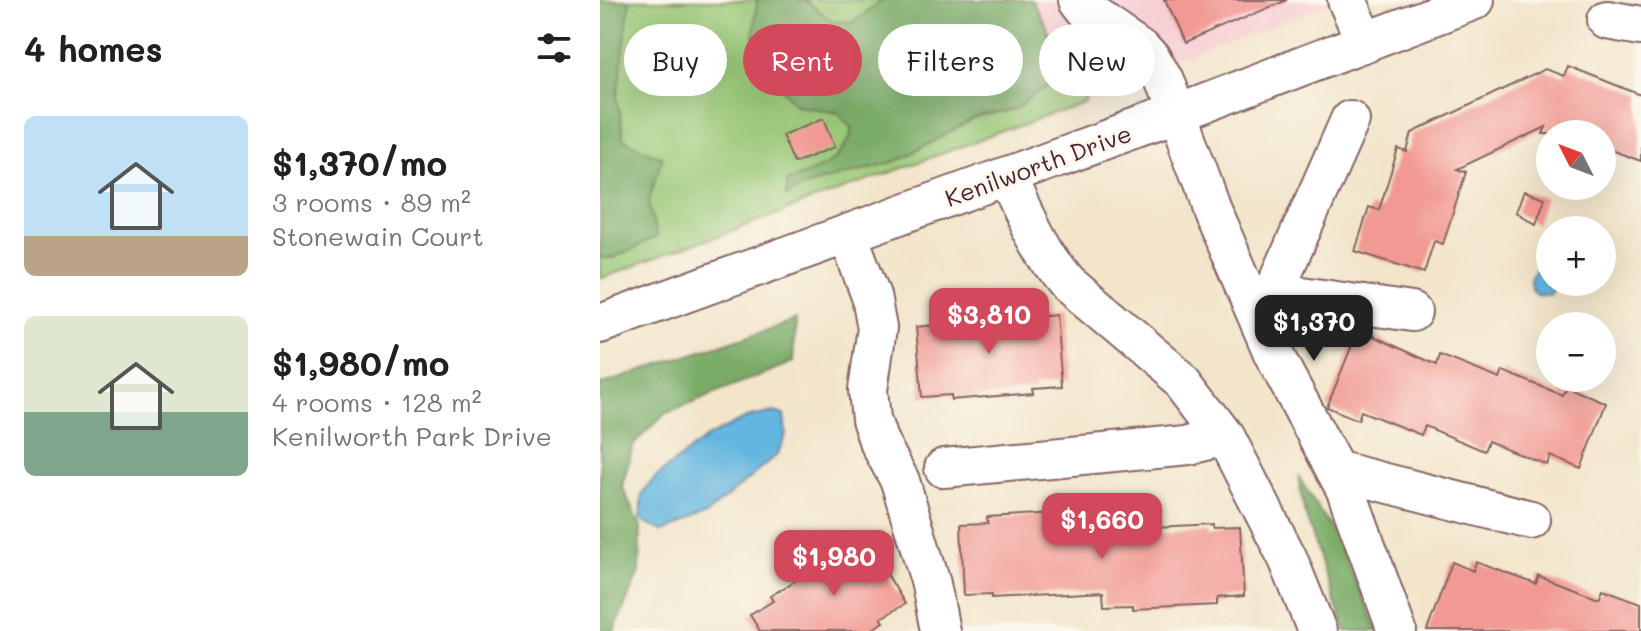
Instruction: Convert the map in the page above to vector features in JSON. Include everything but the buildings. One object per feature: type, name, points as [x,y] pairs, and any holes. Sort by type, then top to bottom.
[{"type":"street","points":[[1079,0],[1086,9],[1150,57],[1163,80],[1174,115],[1262,295],[1273,353],[1335,470],[1362,531],[1397,631]]},
{"type":"street","points":[[1347,0],[1366,43]]},
{"type":"street","name":"Kenilworth Drive","points":[[600,324],[1007,177],[1475,0]]},
{"type":"street","points":[[1262,295],[1350,120]]},
{"type":"street","points":[[1007,177],[1037,241],[1067,283],[1183,381],[1225,436],[1288,559],[1305,624]]},
{"type":"street","points":[[848,235],[871,296],[877,328],[868,390],[871,419],[878,440],[900,481],[931,584],[940,631]]},
{"type":"street","points":[[1262,295],[1412,312]]},
{"type":"street","points":[[944,468],[1188,445],[1225,436]]},
{"type":"street","points":[[1335,470],[1531,520]]},
{"type":"shaded area","points":[[1031,0],[1337,0],[1155,73],[1155,24],[1044,24]]},
{"type":"green space","points":[[600,0],[1031,0],[1044,24],[1039,24],[1039,96],[1083,96],[1086,101],[600,279]]},
{"type":"green space","points":[[600,0],[630,0],[627,24],[624,24],[618,96],[623,139],[662,157],[649,200],[656,238],[614,258],[600,258]]},
{"type":"green space","points":[[757,0],[805,0],[832,21],[853,22],[883,0],[1030,0],[1045,24],[1039,24],[1039,92],[1015,110],[974,120],[897,161],[806,185],[787,196],[787,181],[829,164],[843,150],[853,128],[838,112],[797,104],[790,96],[862,96],[862,24],[754,24]]},
{"type":"green space","points":[[795,320],[793,362],[665,413],[633,445],[622,486],[640,527],[639,572],[614,631],[600,631],[600,385]]},
{"type":"green space","points":[[1298,476],[1334,534],[1378,631],[1345,631],[1305,516]]},
{"type":"water","points":[[1536,267],[1536,292],[1529,282]]},
{"type":"water","points":[[774,412],[784,415],[786,434],[777,455],[706,515],[661,532],[640,520],[642,493],[654,478],[708,437],[746,418]]}]
